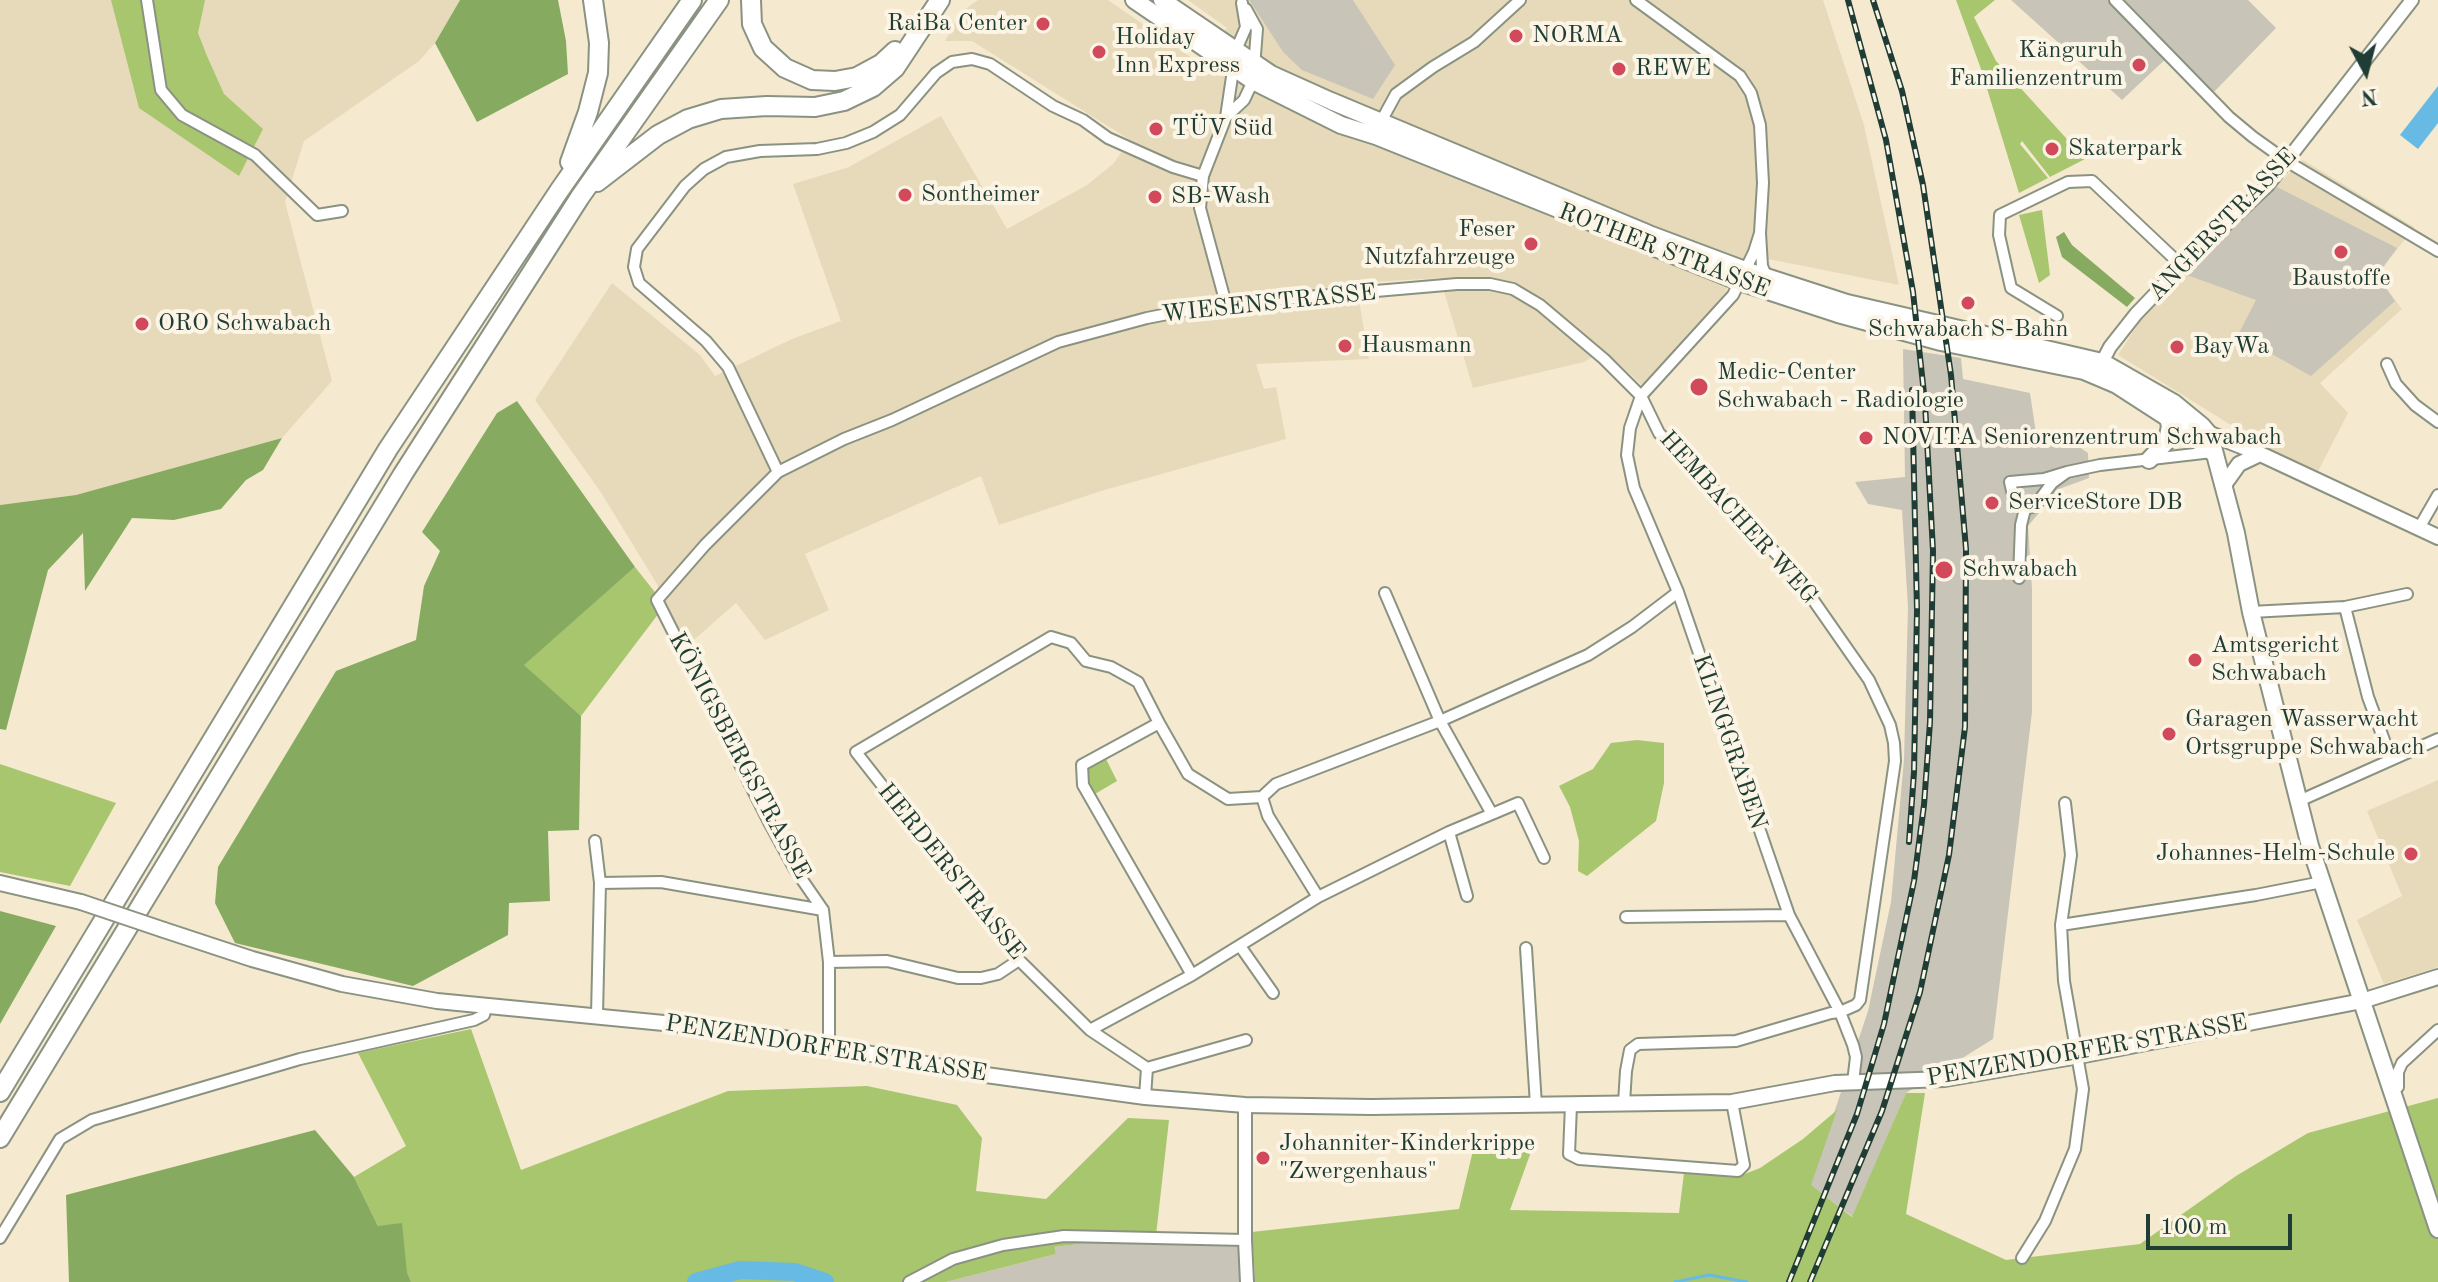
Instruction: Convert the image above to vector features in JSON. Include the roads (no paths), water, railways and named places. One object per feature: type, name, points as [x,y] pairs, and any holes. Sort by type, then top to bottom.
[{"type":"highway","points":[[559,191],[597,81],[599,43],[593,0]]},
{"type":"highway","points":[[0,1092],[388,449],[559,191],[692,0]]},
{"type":"highway","points":[[0,1138],[345,568],[580,197],[719,0]]},
{"type":"highway","points":[[751,0],[752,24],[763,48],[785,68],[798,74],[812,80],[835,81],[857,77],[881,64],[895,51],[926,0]]},
{"type":"highway","points":[[580,197],[658,135],[688,119],[721,109],[815,107],[844,101],[873,87],[895,68],[940,0]]},
{"type":"main road","name":"ROTHER STRASSE","points":[[1134,0],[1253,81],[1341,125],[1378,128]]},
{"type":"main road","name":"ROTHER STRASSE","points":[[1162,0],[1271,74],[1378,128],[1669,256],[1742,276],[1838,314],[1941,342],[2098,369],[2212,452]]},
{"type":"main road","name":"ROTHER STRASSE","points":[[1742,276],[1767,278],[1847,303],[2098,369],[2174,403],[2208,433],[2438,537]]},
{"type":"main road","points":[[2149,460],[2167,441],[2168,418]]},
{"type":"main road","points":[[2208,433],[2224,485],[2251,612],[2322,882],[2438,1229]]},
{"type":"main road","points":[[2212,452],[2239,446]]},
{"type":"main road","points":[[2224,485],[2239,464],[2260,454]]},
{"type":"main road","name":"PENZENDORFER STRASSE","points":[[0,883],[81,902],[252,959],[342,984],[437,1001],[733,1030],[829,1044],[999,1077],[1145,1097],[1245,1105],[1371,1107],[1732,1102],[1813,1086],[1945,1079],[2079,1056],[2362,1001],[2438,977]]},
{"type":"street","points":[[147,0],[161,90],[182,115],[255,155],[317,215],[342,211]]},
{"type":"street","points":[[1378,128],[1396,94],[1474,42],[1520,0]]},
{"type":"street","points":[[1636,0],[1740,76],[1751,93],[1760,125],[1763,183],[1760,233],[1762,266],[1767,278]]},
{"type":"street","points":[[2115,0],[2229,117],[2288,162],[2438,251]]},
{"type":"street","points":[[1226,117],[1244,100],[1253,81],[1257,29],[1240,2]]},
{"type":"street","points":[[1226,304],[1200,208],[1203,176],[1226,117],[1236,50],[1246,27],[1240,2]]},
{"type":"street","name":"ANGERSTRASSE","points":[[2098,369],[2136,314],[2288,162],[2405,3]]},
{"type":"street","points":[[778,472],[728,367],[706,341],[639,283],[634,267],[637,249],[685,186],[704,169],[726,157],[760,151],[817,149],[846,143],[873,132],[900,115],[936,73],[952,62],[972,59],[990,64],[1108,138],[1173,167],[1203,176]]},
{"type":"street","points":[[2057,316],[2011,288],[1999,235],[2000,215],[2068,182],[2092,181],[2182,266]]},
{"type":"street","points":[[1641,396],[1733,295],[1760,233]]},
{"type":"street","name":"WIESENSTRASSE","points":[[657,600],[705,545],[778,472],[1058,342],[1147,318],[1226,304],[1457,284],[1490,284],[1513,289],[1540,305],[1604,359],[1641,396]]},
{"type":"street","points":[[2387,364],[2396,384],[2415,405],[2438,422]]},
{"type":"street","name":"KLINGGRABEN","points":[[1641,396],[1630,428],[1627,455],[1634,488],[1678,592],[1789,915],[1840,1012],[1856,1057],[1853,1082]]},
{"type":"street","name":"HEMBACHER WEG","points":[[1641,396],[1659,433],[1793,571],[1869,680],[1890,725],[1895,761],[1860,1000],[1840,1012]]},
{"type":"street","points":[[2067,472],[2052,483],[2035,506],[2025,509],[2015,504],[2010,482],[2044,479],[2067,472],[2100,465],[2212,452]]},
{"type":"street","points":[[2419,528],[2438,495]]},
{"type":"street","points":[[2019,578],[2021,525],[2025,509]]},
{"type":"street","points":[[1192,975],[1083,785],[1082,765],[1159,723],[1188,774],[1228,799],[1262,797],[1276,784],[1440,721],[1588,655],[1678,592]]},
{"type":"street","points":[[1385,593],[1440,721],[1492,814]]},
{"type":"street","points":[[2251,612],[2345,607],[2407,594]]},
{"type":"street","name":"KÖNIGSBERGSTRASSE","points":[[657,600],[770,824],[794,868],[823,910]]},
{"type":"street","points":[[2345,607],[2368,697],[2391,759]]},
{"type":"street","name":"HERDERSTRASSE","points":[[1147,1068],[1090,1030],[1019,960],[856,752],[1051,637],[1071,643],[1086,661],[1111,667],[1138,682],[1159,723]]},
{"type":"street","points":[[2299,801],[2438,739]]},
{"type":"street","points":[[1262,797],[1268,816],[1318,897]]},
{"type":"street","points":[[1090,1030],[1192,975],[1318,897],[1449,832],[1518,803],[1544,858]]},
{"type":"street","points":[[2022,1258],[2045,1221],[2075,1149],[2083,1089],[2064,981],[2061,925],[2071,855],[2065,803]]},
{"type":"street","points":[[1449,832],[1467,896]]},
{"type":"street","points":[[595,841],[600,883],[597,1015]]},
{"type":"street","points":[[600,883],[661,882],[823,910],[829,962],[829,1044]]},
{"type":"street","points":[[2061,925],[2240,898],[2322,882]]},
{"type":"street","points":[[1626,917],[1789,915]]},
{"type":"street","points":[[1240,946],[1273,993]]},
{"type":"street","points":[[1526,948],[1536,1105]]},
{"type":"street","points":[[829,962],[887,961],[958,978],[981,978],[998,974],[1019,960]]},
{"type":"street","points":[[0,1238],[60,1139],[92,1120],[300,1059],[474,1020],[484,1015],[486,1007]]},
{"type":"street","points":[[1624,1103],[1630,1050],[1638,1044],[1736,1041],[1840,1012]]},
{"type":"street","points":[[2398,1087],[2398,1072],[2402,1063],[2438,1030]]},
{"type":"street","points":[[1145,1097],[1147,1068],[1246,1040]]},
{"type":"street","points":[[1571,1105],[1569,1154],[1579,1159],[1738,1171],[1744,1165],[1732,1102]]},
{"type":"street","points":[[1245,1105],[1247,1282]]},
{"type":"street","points":[[909,1282],[966,1256],[1003,1245],[1064,1236],[1245,1240]]},
{"type":"water","points":[[2438,86],[2438,123],[2418,149],[2400,135]]},
{"type":"waterway","name":"Schwabach","points":[[696,1282],[740,1270],[795,1272],[825,1282]]},
{"type":"waterway","points":[[1675,1282],[1709,1275],[1747,1282]]},
{"type":"railway","points":[[1789,1282],[1857,1114],[1884,1024],[1914,881],[1930,722],[1933,551],[1925,403],[1913,292],[1886,140],[1848,0]]},
{"type":"railway","points":[[1810,1282],[1882,1111],[1920,992],[1949,855],[1965,727],[1966,549],[1951,375],[1923,185],[1902,91],[1873,0]]},
{"type":"railway","points":[[1909,842],[1914,772],[1917,610],[1912,390]]},
{"type":"place","name":"RaiBa Center","points":[[1043,24]]},
{"type":"place","name":"NORMA","points":[[1516,36]]},
{"type":"place","name":"Holiday Inn Express","points":[[1099,52]]},
{"type":"place","name":"Känguruh Familienzentrum","points":[[2139,65]]},
{"type":"place","name":"REWE","points":[[1619,69]]},
{"type":"place","name":"TÜV Süd","points":[[1156,129]]},
{"type":"place","name":"Skaterpark","points":[[2052,149]]},
{"type":"place","name":"Sontheimer","points":[[905,195]]},
{"type":"place","name":"SB-Wash","points":[[1155,197]]},
{"type":"place","name":"Feser Nutzfahrzeuge","points":[[1531,244]]},
{"type":"place","name":"Baustoffe","points":[[2341,252]]},
{"type":"place","name":"Schwabach S-Bahn","points":[[1968,303]]},
{"type":"place","name":"ORO Schwabach","points":[[142,324]]},
{"type":"place","name":"Hausmann","points":[[1345,346]]},
{"type":"place","name":"BayWa","points":[[2177,347]]},
{"type":"place","name":"Medic-Center Schwabach - Radiologie","points":[[1699,387]]},
{"type":"place","name":"NOVITA Seniorenzentrum Schwabach","points":[[1866,438]]},
{"type":"place","name":"ServiceStore DB","points":[[1992,503]]},
{"type":"place","name":"Schwabach","points":[[1944,570]]},
{"type":"place","name":"Amtsgericht Schwabach","points":[[2195,660]]},
{"type":"place","name":"Garagen Wasserwacht Ortsgruppe Schwabach","points":[[2169,734]]},
{"type":"place","name":"Johannes-Helm-Schule","points":[[2411,854]]},
{"type":"place","name":"Johanniter-Kinderkrippe \"Zwergenhaus\"","points":[[1263,1158]]}]
